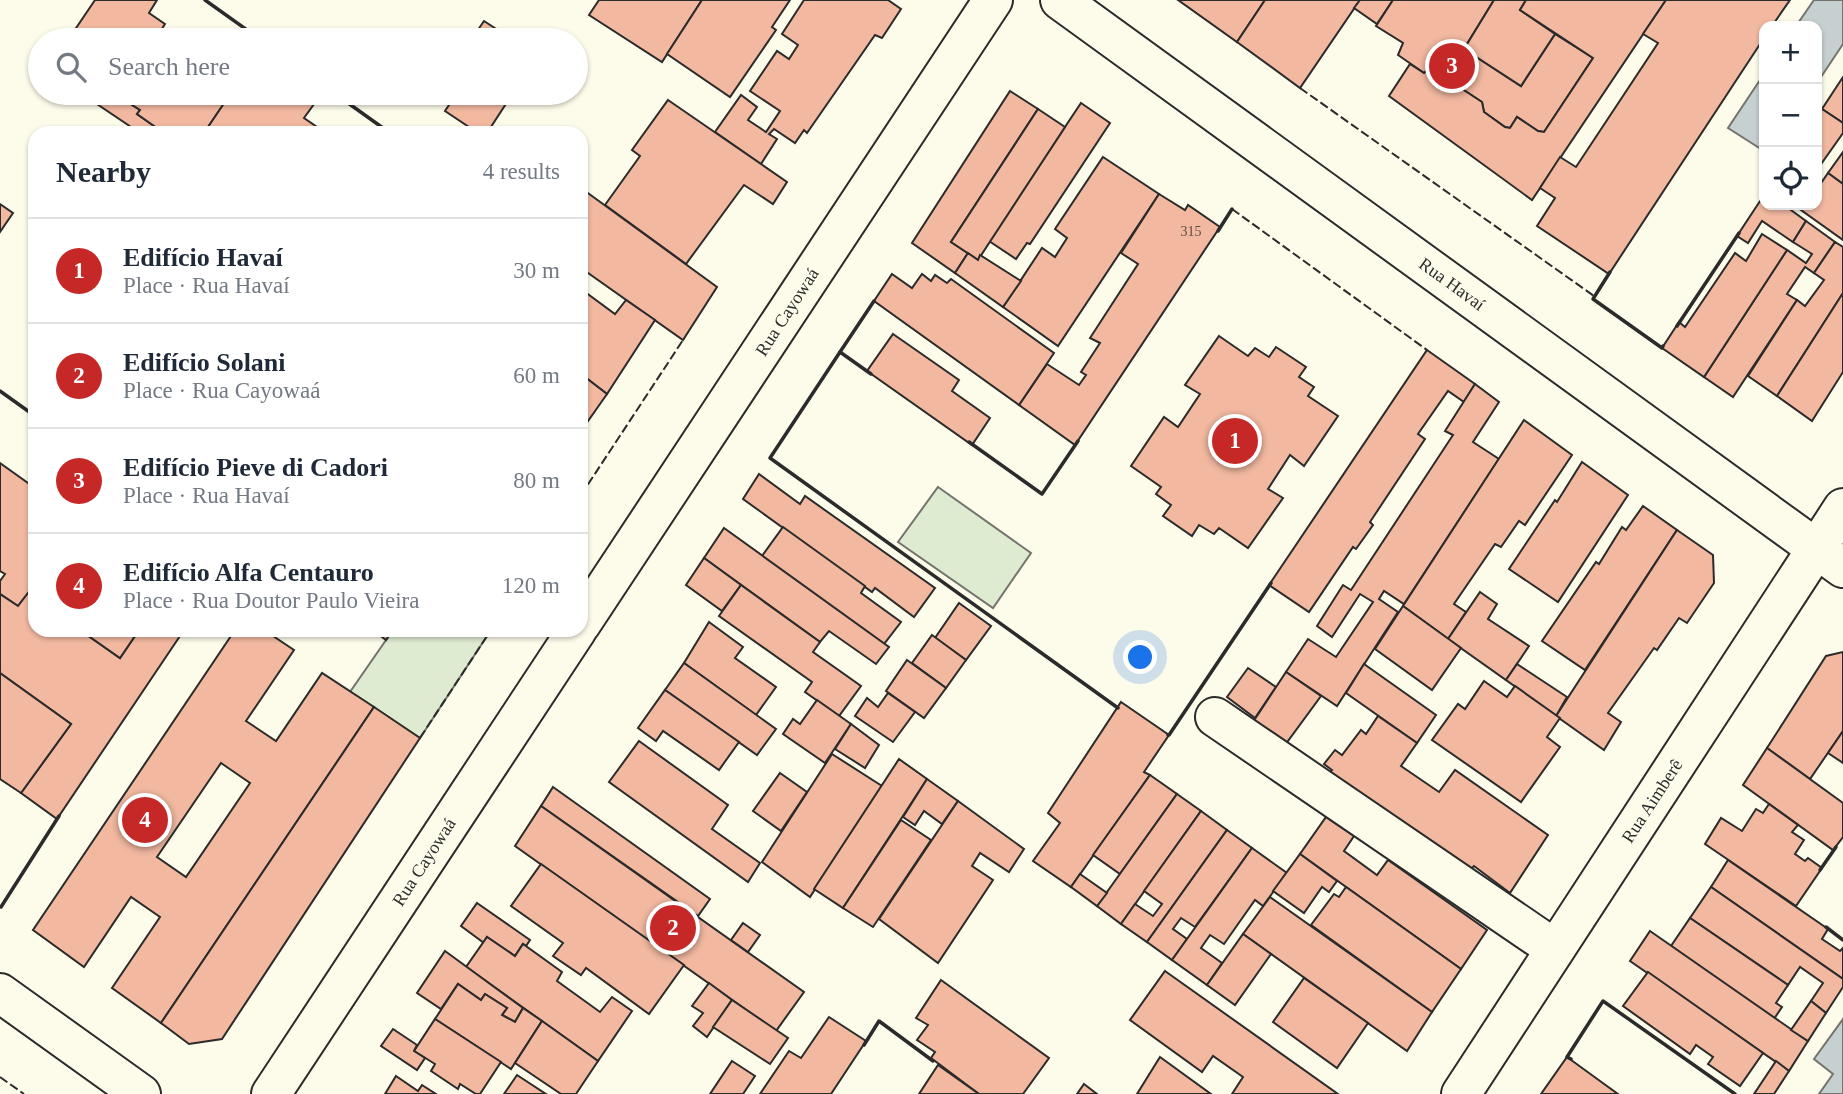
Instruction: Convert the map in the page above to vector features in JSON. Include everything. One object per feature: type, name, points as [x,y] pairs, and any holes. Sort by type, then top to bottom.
[{"type":"street","name":"Rua Cayowaá","points":[[588,613],[993,0]]},
{"type":"street","name":"Rua Havaí","points":[[1060,0],[1829,558]]},
{"type":"street","name":"Rua Aimberê","points":[[1461,1094],[1555,949],[1829,558],[1843,508]]},
{"type":"street","name":"Rua Cayowaá","points":[[271,1094],[572,637]]},
{"type":"street","points":[[1215,718],[1555,949]]},
{"type":"street","points":[[0,993],[141,1094]]},
{"type":"green space","points":[[938,487],[1031,553],[993,608],[898,542]]},
{"type":"green space","points":[[388,637],[486,637],[420,738],[350,692]]},
{"type":"shaded area","points":[[1814,0],[1843,0],[1843,44],[1822,76],[1822,21],[1799,21]]},
{"type":"shaded area","points":[[1759,82],[1759,148],[1728,128]]},
{"type":"shaded area","points":[[1843,1019],[1843,1094],[1819,1094],[1833,1074],[1814,1059]]},
{"type":"building","points":[[95,0],[157,0],[149,13],[165,24],[162,28],[76,28]]},
{"type":"building","points":[[599,0],[702,0],[662,62],[589,15]]},
{"type":"building","points":[[702,0],[790,0],[772,27],[776,30],[730,97],[667,54]]},
{"type":"building","points":[[804,0],[888,0],[901,9],[882,38],[875,35],[807,133],[804,130],[795,143],[774,129],[769,134],[777,139],[761,164],[715,132],[741,95],[757,107],[748,120],[766,132],[780,111],[750,91],[777,51],[789,59],[798,45],[782,34]]},
{"type":"building","points":[[1178,0],[1265,0],[1237,42]]},
{"type":"building","points":[[1265,0],[1360,0],[1300,88],[1237,42]]},
{"type":"building","points":[[1360,0],[1393,0],[1377,24],[1354,8]]},
{"type":"building","points":[[1393,0],[1494,0],[1464,49],[1521,86],[1555,34],[1593,58],[1544,132],[1517,117],[1510,128],[1505,127],[1484,112],[1482,102],[1430,68],[1424,73],[1398,55],[1403,43],[1376,26]]},
{"type":"building","points":[[1494,0],[1526,0],[1520,10],[1555,34],[1521,86],[1464,49]]},
{"type":"building","points":[[1526,0],[1666,0],[1532,200],[1389,96],[1410,64],[1424,73],[1430,68],[1482,102],[1484,112],[1505,127],[1510,128],[1517,117],[1544,132],[1593,58],[1520,10]]},
{"type":"building","points":[[1666,0],[1790,0],[1775,21],[1759,21],[1759,46],[1609,274],[1537,226],[1555,198],[1540,188],[1560,157],[1576,167],[1658,43],[1643,34]]},
{"type":"building","points":[[484,21],[495,28],[479,28]]},
{"type":"building","points":[[1843,77],[1843,123],[1822,109]]},
{"type":"building","points":[[1010,91],[1038,109],[951,242],[968,253],[955,273],[912,243]]},
{"type":"building","points":[[668,100],[787,182],[773,204],[744,185],[686,264],[605,205],[640,156],[632,150]]},
{"type":"building","points":[[1081,103],[1110,123],[1030,244],[1027,243],[1016,259],[989,241]]},
{"type":"building","points":[[98,105],[132,105],[140,110],[137,114],[154,126],[130,126]]},
{"type":"building","points":[[132,105],[223,105],[209,126],[154,126],[137,114],[140,110]]},
{"type":"building","points":[[223,105],[313,105],[304,118],[316,126],[209,126]]},
{"type":"building","points":[[449,105],[505,105],[492,126],[468,126],[445,111]]},
{"type":"building","points":[[1038,109],[1065,127],[978,260],[951,242]]},
{"type":"building","points":[[1822,109],[1843,123],[1843,133],[1822,163]]},
{"type":"building","points":[[1843,152],[1843,184],[1828,173]]},
{"type":"building","points":[[1103,157],[1159,194],[1058,346],[1003,307],[1042,248],[1055,257],[1067,238],[1055,229]]},
{"type":"building","points":[[1828,173],[1843,184],[1843,240],[1801,210],[1822,210],[1822,182]]},
{"type":"building","points":[[588,193],[717,287],[683,340],[588,273]]},
{"type":"building","points":[[1159,194],[1185,210],[1188,205],[1220,227],[1075,445],[1019,405],[1047,364],[1079,385],[1086,375],[1081,372],[1100,343],[1090,338],[1138,264],[1121,253]]},
{"type":"building","points":[[1759,203],[1759,210],[1791,210],[1806,221],[1793,242],[1762,221],[1748,243],[1737,236]]},
{"type":"building","points":[[0,204],[13,213],[0,232]]},
{"type":"building","points":[[1806,221],[1835,242],[1814,273],[1805,267],[1787,294],[1797,300],[1733,397],[1704,377],[1787,250],[1806,263],[1812,254],[1793,242]]},
{"type":"building","points":[[1762,234],[1787,250],[1704,377],[1662,348],[1679,322],[1685,327],[1735,253],[1746,261]]},
{"type":"building","points":[[1835,242],[1843,247],[1843,293],[1777,396],[1748,376],[1797,300],[1805,306],[1824,280],[1814,273]]},
{"type":"building","points":[[968,253],[978,260],[980,255],[1021,281],[1003,307],[955,273]]},
{"type":"building","points":[[892,274],[912,288],[922,274],[931,281],[935,275],[947,283],[951,279],[1054,353],[1019,405],[874,301]]},
{"type":"building","points":[[1843,293],[1843,372],[1812,421],[1777,396]]},
{"type":"building","points":[[588,294],[615,314],[626,300],[655,320],[607,394],[588,379]]},
{"type":"building","points":[[893,334],[959,380],[952,391],[990,418],[972,445],[867,371]]},
{"type":"building","points":[[1219,336],[1248,356],[1255,348],[1269,357],[1276,347],[1306,367],[1299,377],[1314,387],[1308,396],[1338,416],[1304,466],[1290,455],[1268,489],[1283,498],[1248,548],[1219,528],[1214,534],[1199,525],[1192,536],[1163,516],[1171,505],[1156,494],[1161,487],[1131,466],[1164,417],[1178,427],[1200,394],[1185,385]]},
{"type":"building","points":[[1427,350],[1475,384],[1464,402],[1448,391],[1418,434],[1425,439],[1370,522],[1373,525],[1356,549],[1353,547],[1309,612],[1269,585]]},
{"type":"building","points":[[588,379],[607,394],[588,421]]},
{"type":"building","points":[[1475,384],[1499,402],[1473,442],[1499,459],[1404,604],[1384,591],[1379,599],[1398,612],[1337,706],[1286,672],[1308,639],[1336,657],[1373,602],[1360,594],[1332,637],[1317,626],[1343,585],[1351,590],[1453,435],[1445,431]]},
{"type":"building","points":[[1524,420],[1572,455],[1525,525],[1519,521],[1501,547],[1495,544],[1454,604],[1466,612],[1448,639],[1403,606]]},
{"type":"building","points":[[1582,462],[1628,495],[1558,602],[1509,569]]},
{"type":"building","points":[[0,463],[28,483],[28,593],[18,606],[0,594],[0,581],[5,574],[0,571]]},
{"type":"building","points":[[759,474],[800,504],[805,496],[935,588],[914,617],[875,588],[872,592],[743,499]]},
{"type":"building","points":[[1643,506],[1677,530],[1585,670],[1542,641],[1596,562],[1599,564],[1622,527],[1626,530]]},
{"type":"building","points":[[783,527],[865,586],[861,593],[901,622],[884,644],[762,556]]},
{"type":"building","points":[[724,528],[889,647],[876,664],[829,631],[820,642],[704,558]]},
{"type":"building","points":[[1677,530],[1713,555],[1714,583],[1687,623],[1679,618],[1657,650],[1654,648],[1608,713],[1621,722],[1604,750],[1556,716]]},
{"type":"building","points":[[704,558],[741,585],[722,611],[686,585]]},
{"type":"building","points":[[741,585],[820,642],[813,652],[861,686],[839,716],[805,692],[812,682],[719,616]]},
{"type":"building","points":[[1480,592],[1497,604],[1488,619],[1529,646],[1506,680],[1448,639]]},
{"type":"building","points":[[28,593],[28,637],[90,637],[120,658],[134,637],[179,637],[57,819],[21,793],[71,724],[0,673],[0,594],[18,606]]},
{"type":"building","points":[[959,603],[991,626],[966,660],[935,638]]},
{"type":"building","points":[[1403,606],[1461,648],[1432,690],[1375,649]]},
{"type":"building","points":[[709,622],[743,647],[735,658],[776,687],[756,715],[684,663]]},
{"type":"building","points":[[932,635],[966,660],[946,688],[912,663]]},
{"type":"building","points":[[90,637],[134,637],[120,658]]},
{"type":"building","points":[[230,637],[274,637],[294,650],[246,721],[276,741],[322,673],[374,707],[161,1023],[112,988],[160,917],[131,897],[84,967],[33,930]],"holes":[[[221,763],[250,783],[186,877],[157,857]]]},
{"type":"building","points":[[1843,652],[1843,731],[1810,779],[1767,748],[1826,656]]},
{"type":"building","points":[[907,660],[946,688],[924,718],[886,691]]},
{"type":"building","points":[[684,663],[776,729],[757,755],[665,690]]},
{"type":"building","points":[[1364,664],[1436,715],[1417,743],[1346,693]]},
{"type":"building","points":[[1517,664],[1567,697],[1556,716],[1506,680]]},
{"type":"building","points":[[1248,668],[1276,687],[1255,718],[1227,697]]},
{"type":"building","points":[[1286,672],[1321,696],[1285,745],[1253,722]]},
{"type":"building","points":[[0,673],[71,724],[21,793],[0,779]]},
{"type":"building","points":[[1484,681],[1507,697],[1515,686],[1560,718],[1547,737],[1560,747],[1521,802],[1432,740],[1458,704],[1465,709]]},
{"type":"building","points":[[665,690],[739,742],[719,770],[663,731],[656,741],[638,728]]},
{"type":"building","points":[[888,693],[915,712],[893,742],[855,716],[867,698],[878,707]]},
{"type":"building","points":[[817,700],[851,724],[825,763],[783,734],[793,719],[800,724]]},
{"type":"building","points":[[1121,702],[1169,735],[1144,772],[1150,775],[1071,887],[1033,861],[1060,823],[1048,813]]},
{"type":"building","points":[[374,707],[420,738],[222,1039],[189,1044],[161,1023]]},
{"type":"building","points":[[1378,716],[1417,743],[1401,766],[1439,792],[1455,770],[1548,835],[1510,893],[1474,866],[1466,874],[1329,773],[1332,770],[1324,764],[1335,750],[1342,755],[1361,730],[1366,734]]},
{"type":"building","points":[[851,724],[879,745],[865,768],[835,749]]},
{"type":"building","points":[[1843,731],[1843,763],[1828,753]]},
{"type":"building","points":[[639,741],[728,805],[712,829],[760,863],[748,882],[609,782]]},
{"type":"building","points":[[1767,748],[1843,803],[1843,837],[1833,850],[1743,785]]},
{"type":"building","points":[[832,754],[882,786],[810,897],[762,862]]},
{"type":"building","points":[[899,759],[927,779],[843,908],[814,889]]},
{"type":"building","points":[[780,773],[807,792],[781,831],[753,811]]},
{"type":"building","points":[[1150,775],[1177,794],[1120,874],[1093,855]]},
{"type":"building","points":[[927,779],[958,801],[942,824],[924,811],[915,825],[903,817]]},
{"type":"building","points":[[553,787],[710,899],[698,916],[541,806]]},
{"type":"building","points":[[1177,794],[1201,811],[1121,924],[1097,906]]},
{"type":"building","points":[[958,801],[1024,849],[1009,872],[980,853],[972,866],[993,880],[938,963],[879,919]]},
{"type":"building","points":[[1769,804],[1798,825],[1792,832],[1804,840],[1795,854],[1805,861],[1808,858],[1822,868],[1796,906],[1705,844],[1721,818],[1742,831],[1756,809],[1763,813]]},
{"type":"building","points":[[541,806],[804,992],[776,1031],[515,846]]},
{"type":"building","points":[[1201,811],[1227,830],[1147,942],[1121,924],[1135,904],[1153,916],[1162,904],[1144,891]]},
{"type":"building","points":[[1326,817],[1354,836],[1344,851],[1377,875],[1388,860],[1487,930],[1461,969],[1300,854]]},
{"type":"building","points":[[901,820],[931,840],[873,927],[843,908]]},
{"type":"building","points":[[1227,830],[1252,848],[1195,927],[1181,918],[1173,929],[1187,939],[1172,960],[1147,942]]},
{"type":"building","points":[[1252,848],[1287,873],[1263,906],[1255,900],[1224,944],[1210,935],[1201,948],[1222,963],[1207,985],[1172,960]]},
{"type":"building","points":[[1300,854],[1337,881],[1329,892],[1322,887],[1304,913],[1273,891]]},
{"type":"building","points":[[1728,860],[1828,929],[1822,939],[1840,951],[1843,948],[1843,979],[1711,887]]},
{"type":"building","points":[[541,864],[684,965],[649,1014],[586,968],[581,975],[553,956],[563,943],[511,906]]},
{"type":"building","points":[[1080,874],[1107,893],[1097,906],[1071,887]]},
{"type":"building","points":[[1346,887],[1461,969],[1432,1012],[1311,925],[1334,894],[1339,897]]},
{"type":"building","points":[[1711,887],[1843,979],[1843,987],[1826,1013],[1811,1001],[1823,983],[1800,967],[1788,985],[1690,918]]},
{"type":"building","points":[[1270,897],[1432,1012],[1407,1051],[1243,934]]},
{"type":"building","points":[[477,903],[530,940],[526,946],[523,944],[515,956],[487,937],[484,943],[461,926]]},
{"type":"building","points":[[1690,918],[1788,985],[1776,1003],[1782,1007],[1774,1019],[1671,946]]},
{"type":"building","points":[[743,923],[760,935],[748,952],[731,940]]},
{"type":"building","points":[[1650,931],[1808,1041],[1789,1071],[1630,961]]},
{"type":"building","points":[[1243,934],[1271,954],[1235,1005],[1207,985]]},
{"type":"building","points":[[487,937],[515,956],[523,944],[562,972],[557,981],[600,1012],[612,997],[632,1011],[598,1061],[466,967]]},
{"type":"building","points":[[445,951],[523,1008],[515,1022],[502,1015],[507,1008],[485,994],[481,1000],[458,984],[441,1009],[417,993]]},
{"type":"building","points":[[1165,971],[1338,1094],[1232,1094],[1243,1077],[1213,1056],[1202,1072],[1130,1020]]},
{"type":"building","points":[[1648,972],[1763,1053],[1740,1086],[1708,1064],[1713,1057],[1696,1045],[1690,1054],[1623,1006]]},
{"type":"building","points":[[1304,978],[1368,1023],[1337,1068],[1273,1022]]},
{"type":"building","points":[[941,980],[1049,1058],[1023,1094],[979,1094],[931,1058],[935,1052],[917,1040],[928,1025],[916,1018]]},
{"type":"building","points":[[709,983],[732,1000],[707,1037],[693,1026],[703,1013],[692,1006]]},
{"type":"building","points":[[458,984],[481,1000],[485,994],[507,1008],[502,1015],[515,1022],[523,1008],[542,1021],[511,1069],[435,1019]]},
{"type":"building","points":[[732,1000],[788,1038],[770,1064],[713,1027]]},
{"type":"building","points":[[1811,1001],[1826,1013],[1808,1041],[1791,1030]]},
{"type":"building","points":[[829,1017],[866,1041],[831,1094],[760,1094],[789,1051],[801,1058]]},
{"type":"building","points":[[435,1019],[501,1062],[480,1094],[460,1084],[458,1089],[431,1071],[435,1064],[414,1051]]},
{"type":"building","points":[[542,1021],[598,1061],[576,1094],[561,1094],[515,1063]]},
{"type":"building","points":[[393,1029],[417,1045],[414,1051],[425,1058],[417,1070],[381,1046]]},
{"type":"building","points":[[1160,1057],[1211,1094],[1137,1094]]},
{"type":"building","points":[[1567,1057],[1600,1081],[1618,1094],[1541,1094]]},
{"type":"building","points":[[732,1061],[755,1076],[743,1094],[710,1094]]},
{"type":"building","points":[[1776,1061],[1789,1071],[1774,1094],[1754,1094]]},
{"type":"building","points":[[938,1065],[979,1094],[919,1094]]},
{"type":"building","points":[[517,1075],[546,1094],[504,1094]]},
{"type":"building","points":[[396,1076],[418,1091],[422,1085],[436,1094],[385,1094]]},
{"type":"building","points":[[1084,1084],[1097,1094],[1077,1094]]},
{"type":"fence","points":[[1300,88],[1594,296]]},
{"type":"fence","points":[[1232,209],[1427,350]]},
{"type":"fence","points":[[588,484],[683,340]]},
{"type":"fence","points":[[420,738],[486,637]]},
{"type":"fence","points":[[0,1077],[24,1094]]},
{"type":"wall","points":[[205,0],[244,28]]},
{"type":"wall","points":[[351,105],[380,126]]},
{"type":"wall","points":[[1218,231],[1232,209]]},
{"type":"wall","points":[[1677,326],[1739,233]]},
{"type":"wall","points":[[1610,272],[1593,299],[1662,348],[1663,346]]},
{"type":"wall","points":[[840,352],[874,301]]},
{"type":"wall","points":[[871,374],[840,352],[770,458],[1118,708]]},
{"type":"wall","points":[[0,391],[28,411]]},
{"type":"wall","points":[[969,442],[1042,494],[1078,441]]},
{"type":"wall","points":[[1168,735],[1271,583]]},
{"type":"wall","points":[[1,907],[59,816]]},
{"type":"wall","points":[[1820,870],[1836,847]]},
{"type":"wall","points":[[1826,927],[1843,940]]},
{"type":"wall","points":[[1571,1059],[1567,1057],[1603,1001],[1735,1094]]},
{"type":"wall","points":[[864,1045],[879,1021],[933,1061]]},
{"type":"place","name":"Edifício Pieve di Cadori","points":[[1452,66]]},
{"type":"place","name":"Edifício Havaí","points":[[1235,441]]},
{"type":"place","name":"Edifício Alfa Centauro","points":[[145,820]]},
{"type":"place","name":"Edifício Solani","points":[[673,928]]}]
